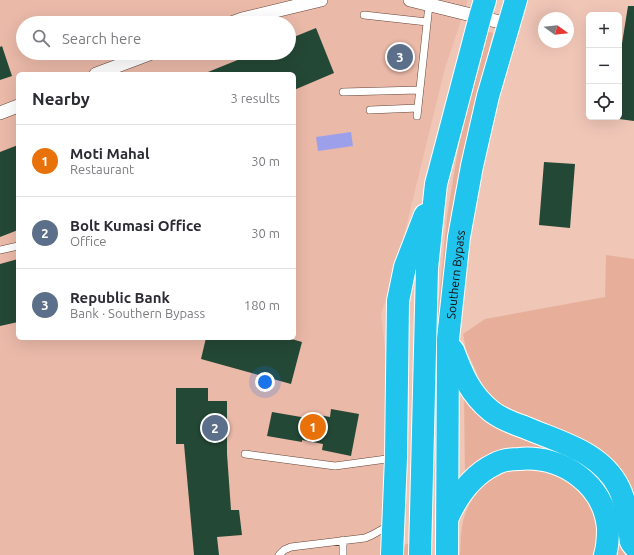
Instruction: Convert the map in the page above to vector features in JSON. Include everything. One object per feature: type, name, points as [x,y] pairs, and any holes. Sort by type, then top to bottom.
[{"type":"highway","name":"Southern Bypass","points":[[447,555],[448,339],[459,237],[472,166],[488,96],[516,0]]},
{"type":"highway","points":[[392,555],[396,458],[398,302],[405,267],[436,184],[482,8]]},
{"type":"highway","points":[[420,554],[427,268],[436,184]]},
{"type":"highway","points":[[448,339],[468,387],[491,411],[504,420],[577,448],[595,460],[610,474],[619,488],[625,505],[632,548]]},
{"type":"highway","points":[[447,526],[454,505],[466,486],[478,475],[496,463],[514,459],[532,458],[549,461],[563,466],[590,485],[600,501],[607,518],[608,548],[605,555]]},
{"type":"street","points":[[254,16],[321,0]]},
{"type":"street","points":[[410,0],[429,5],[482,8],[508,24]]},
{"type":"street","points":[[101,72],[133,60]]},
{"type":"street","points":[[0,113],[16,107]]},
{"type":"lane","points":[[416,116],[429,5]]},
{"type":"lane","points":[[364,15],[427,22]]},
{"type":"lane","points":[[343,92],[420,90]]},
{"type":"lane","points":[[370,110],[418,108]]},
{"type":"lane","points":[[0,250],[16,246]]},
{"type":"lane","points":[[245,454],[334,466],[396,458]]},
{"type":"lane","points":[[279,555],[290,547],[365,538],[393,523]]},
{"type":"lane","points":[[343,540],[343,555]]},
{"type":"shaded area","points":[[0,0],[468,0],[445,68],[396,268],[381,314],[400,478],[385,555],[0,555]]},
{"type":"shaded area","points":[[487,31],[493,33],[473,111],[460,182],[448,256],[436,361],[436,330],[447,216],[459,144],[473,80]]},
{"type":"shaded area","points":[[606,255],[634,259],[634,500],[625,476],[608,456],[587,442],[499,406],[484,389],[466,349],[463,334],[485,319],[605,297]]},
{"type":"shaded area","points":[[464,391],[506,430],[536,444],[580,460],[594,471],[608,490],[616,507],[625,555],[614,555],[616,546],[560,458],[465,479]]},
{"type":"shaded area","points":[[521,469],[539,469],[572,482],[588,500],[598,522],[597,555],[460,555],[461,534],[464,517],[473,499],[480,491],[495,478],[505,473]]},
{"type":"shaded area","points":[[409,543],[409,555],[402,555],[404,545]]},
{"type":"water","points":[[351,132],[353,146],[318,151],[316,137]]},
{"type":"building","points":[[628,6],[634,6],[634,121],[622,119],[622,43]]},
{"type":"building","points":[[316,28],[334,73],[296,89],[296,72],[208,72],[238,60],[296,60],[296,36]]},
{"type":"building","points":[[2,46],[12,76],[0,80],[0,47]]},
{"type":"building","points":[[16,146],[16,231],[0,237],[0,152]]},
{"type":"building","points":[[544,162],[575,164],[570,228],[539,225]]},
{"type":"building","points":[[16,260],[16,322],[0,326],[0,264]]},
{"type":"building","points":[[206,340],[295,340],[302,342],[291,384],[201,359]]},
{"type":"building","points":[[176,388],[208,388],[208,401],[227,401],[227,454],[231,510],[239,510],[242,535],[217,537],[219,555],[194,555],[184,444],[176,444]]},
{"type":"building","points":[[331,409],[359,414],[351,456],[322,450],[323,444],[267,436],[272,412],[307,418],[308,413],[330,417]]},
{"type":"place","name":"Republic Bank","points":[[400,57]]},
{"type":"place","name":"Moti Mahal","points":[[313,427]]},
{"type":"place","name":"Bolt Kumasi Office","points":[[215,428]]}]
